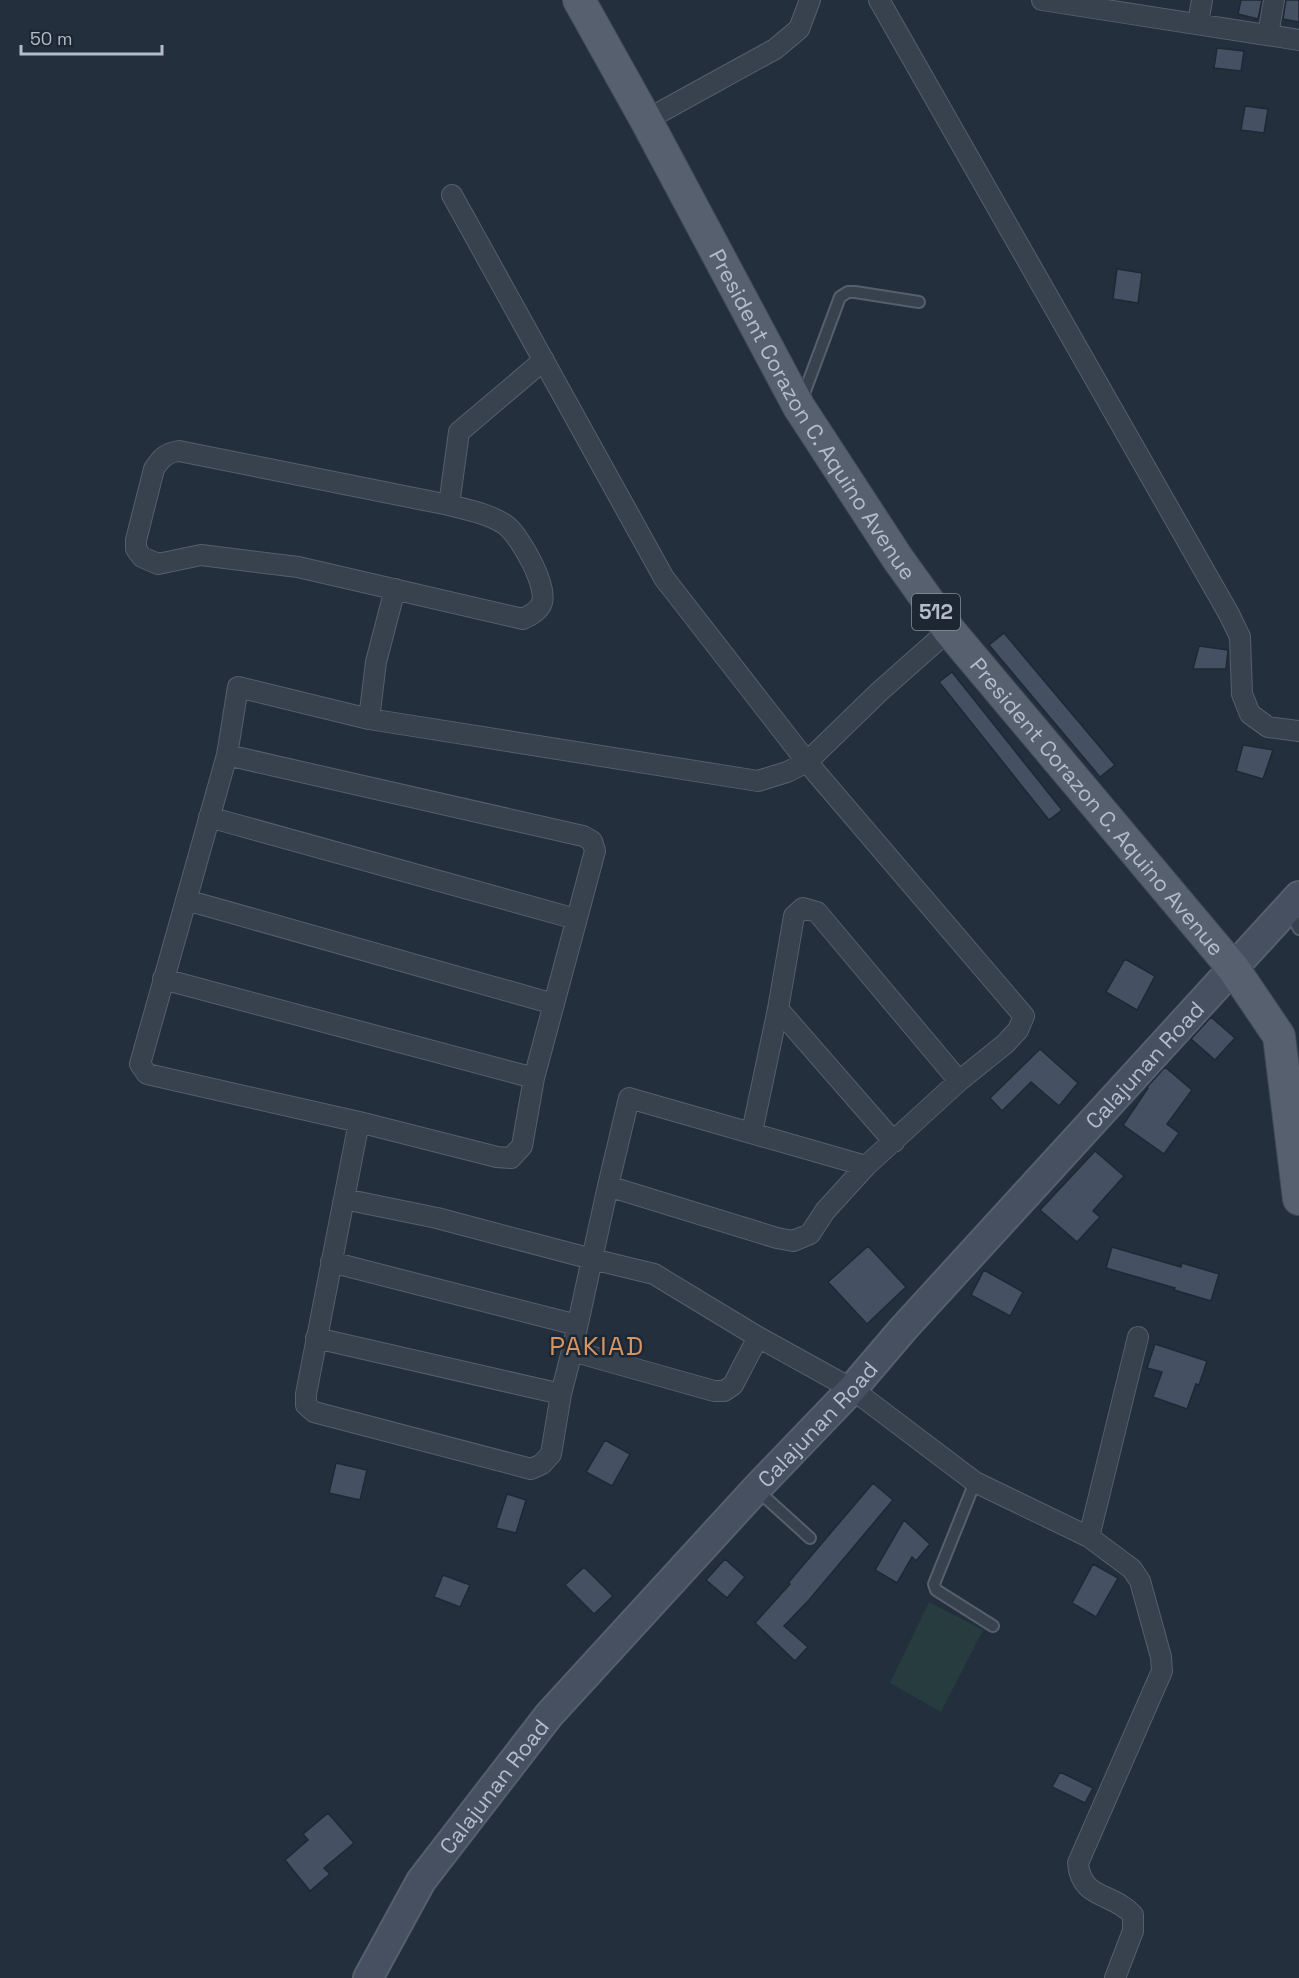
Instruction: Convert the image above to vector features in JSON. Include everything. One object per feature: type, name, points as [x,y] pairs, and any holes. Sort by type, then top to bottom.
[{"type":"main road","name":"President Corazon C. Aquino Avenue","points":[[579,0],[646,120],[799,407],[898,559],[949,630],[1233,968],[1279,1036],[1299,1199]]},
{"type":"main road","name":"Calajunan Road","points":[[368,1978],[421,1881],[549,1715],[756,1489],[852,1389],[904,1328],[1233,968],[1295,911]]},
{"type":"street","points":[[646,120],[775,49],[799,29],[810,0]]},
{"type":"street","points":[[879,0],[1229,614],[1239,637],[1242,694],[1250,714],[1268,727],[1299,731]]},
{"type":"street","points":[[1042,0],[1299,40]]},
{"type":"street","points":[[1198,23],[1202,0]]},
{"type":"street","points":[[1268,34],[1274,0]]},
{"type":"street","points":[[452,195],[664,578],[807,762],[1024,1016],[1018,1030],[1005,1044],[959,1081],[866,1166],[825,1211],[810,1234],[793,1241],[608,1186]]},
{"type":"street","points":[[449,505],[459,432],[544,360]]},
{"type":"street","points":[[178,452],[449,505],[486,515],[507,526],[524,548],[543,591],[541,604],[523,619],[395,589],[298,567],[244,560],[201,555],[158,564],[142,557],[136,549],[136,540],[154,469],[160,459],[168,453],[178,452]]},
{"type":"street","points":[[369,719],[376,662],[395,589]]},
{"type":"street","points":[[226,755],[583,836],[592,841],[595,851],[534,1078],[522,1146],[511,1158],[497,1158],[360,1122],[147,1074],[140,1064],[226,755],[238,687],[369,719],[758,780],[807,762],[949,630]]},
{"type":"street","points":[[209,817],[576,919]]},
{"type":"street","points":[[186,900],[554,1004]]},
{"type":"street","points":[[752,1132],[795,915],[803,908],[816,912],[959,1081]]},
{"type":"street","points":[[163,979],[534,1078]]},
{"type":"street","points":[[778,1009],[894,1142]]},
{"type":"street","points":[[360,1122],[316,1338],[306,1405],[314,1412],[531,1469],[542,1464],[551,1454],[561,1394],[629,1098],[866,1166]]},
{"type":"street","points":[[344,1198],[437,1218],[654,1274],[758,1337],[852,1389],[975,1482],[1089,1537],[1132,1569],[1140,1581],[1161,1657],[1162,1671],[1078,1863],[1079,1873],[1090,1890],[1125,1906],[1133,1915],[1133,1931],[1115,1978]]},
{"type":"street","points":[[331,1262],[577,1325]]},
{"type":"street","points":[[572,1351],[714,1391],[724,1391],[732,1385],[758,1337]]},
{"type":"street","points":[[1089,1537],[1138,1337]]},
{"type":"street","points":[[316,1338],[561,1394]]},
{"type":"lane","points":[[799,407],[840,297],[848,292],[855,292],[919,302]]},
{"type":"lane","points":[[975,1482],[934,1584],[936,1590],[993,1626]]},
{"type":"lane","points":[[756,1489],[810,1538]]},
{"type":"green space","points":[[929,1602],[983,1630],[941,1712],[890,1683]]},
{"type":"building","points":[[1241,0],[1262,0],[1258,19],[1238,14]]},
{"type":"building","points":[[1286,0],[1299,0],[1299,22],[1283,19]]},
{"type":"building","points":[[1217,48],[1244,51],[1241,71],[1214,68]]},
{"type":"building","points":[[1245,106],[1268,109],[1264,133],[1241,130]]},
{"type":"building","points":[[1117,269],[1142,273],[1138,303],[1113,299]]},
{"type":"building","points":[[1004,633],[1115,765],[1100,777],[989,645]]},
{"type":"building","points":[[1199,646],[1228,650],[1226,669],[1193,669]]},
{"type":"building","points":[[952,672],[1062,810],[1049,820],[939,682]]},
{"type":"building","points":[[1243,745],[1273,750],[1263,779],[1236,771]]},
{"type":"building","points":[[1125,959],[1155,976],[1137,1010],[1106,992]]},
{"type":"building","points":[[1211,1017],[1235,1038],[1215,1060],[1191,1039]]},
{"type":"building","points":[[1040,1049],[1078,1083],[1059,1106],[1031,1082],[1002,1111],[990,1098]]},
{"type":"building","points":[[1165,1067],[1192,1090],[1167,1124],[1179,1133],[1164,1154],[1123,1125],[1147,1087]]},
{"type":"building","points":[[1095,1151],[1124,1176],[1093,1211],[1100,1217],[1077,1242],[1040,1210]]},
{"type":"building","points":[[868,1246],[906,1287],[867,1324],[828,1282]]},
{"type":"building","points":[[1112,1247],[1181,1267],[1182,1263],[1219,1274],[1211,1301],[1106,1268]]},
{"type":"building","points":[[984,1270],[1023,1292],[1010,1316],[971,1295]]},
{"type":"building","points":[[1155,1344],[1207,1361],[1199,1385],[1196,1384],[1187,1409],[1153,1397],[1162,1372],[1147,1368]]},
{"type":"building","points":[[605,1440],[630,1454],[612,1486],[586,1472]]},
{"type":"building","points":[[336,1463],[367,1470],[360,1500],[329,1493]]},
{"type":"building","points":[[873,1483],[893,1500],[809,1600],[784,1626],[808,1647],[795,1661],[755,1623]]},
{"type":"building","points":[[507,1494],[526,1500],[516,1533],[496,1528]]},
{"type":"building","points":[[904,1520],[930,1544],[916,1561],[912,1557],[897,1583],[875,1570]]},
{"type":"building","points":[[725,1559],[745,1577],[727,1598],[706,1580]]},
{"type":"building","points":[[1093,1564],[1118,1578],[1096,1617],[1072,1603]]},
{"type":"building","points":[[584,1567],[613,1596],[594,1614],[565,1585]]},
{"type":"building","points":[[443,1575],[470,1585],[460,1607],[434,1597]]},
{"type":"building","points":[[1060,1772],[1093,1788],[1085,1803],[1052,1787]]},
{"type":"building","points":[[328,1813],[354,1843],[324,1868],[330,1874],[310,1891],[285,1860],[308,1840],[303,1834]]},
{"type":"district","name":"PAKIAD","points":[[597,1346]]}]
